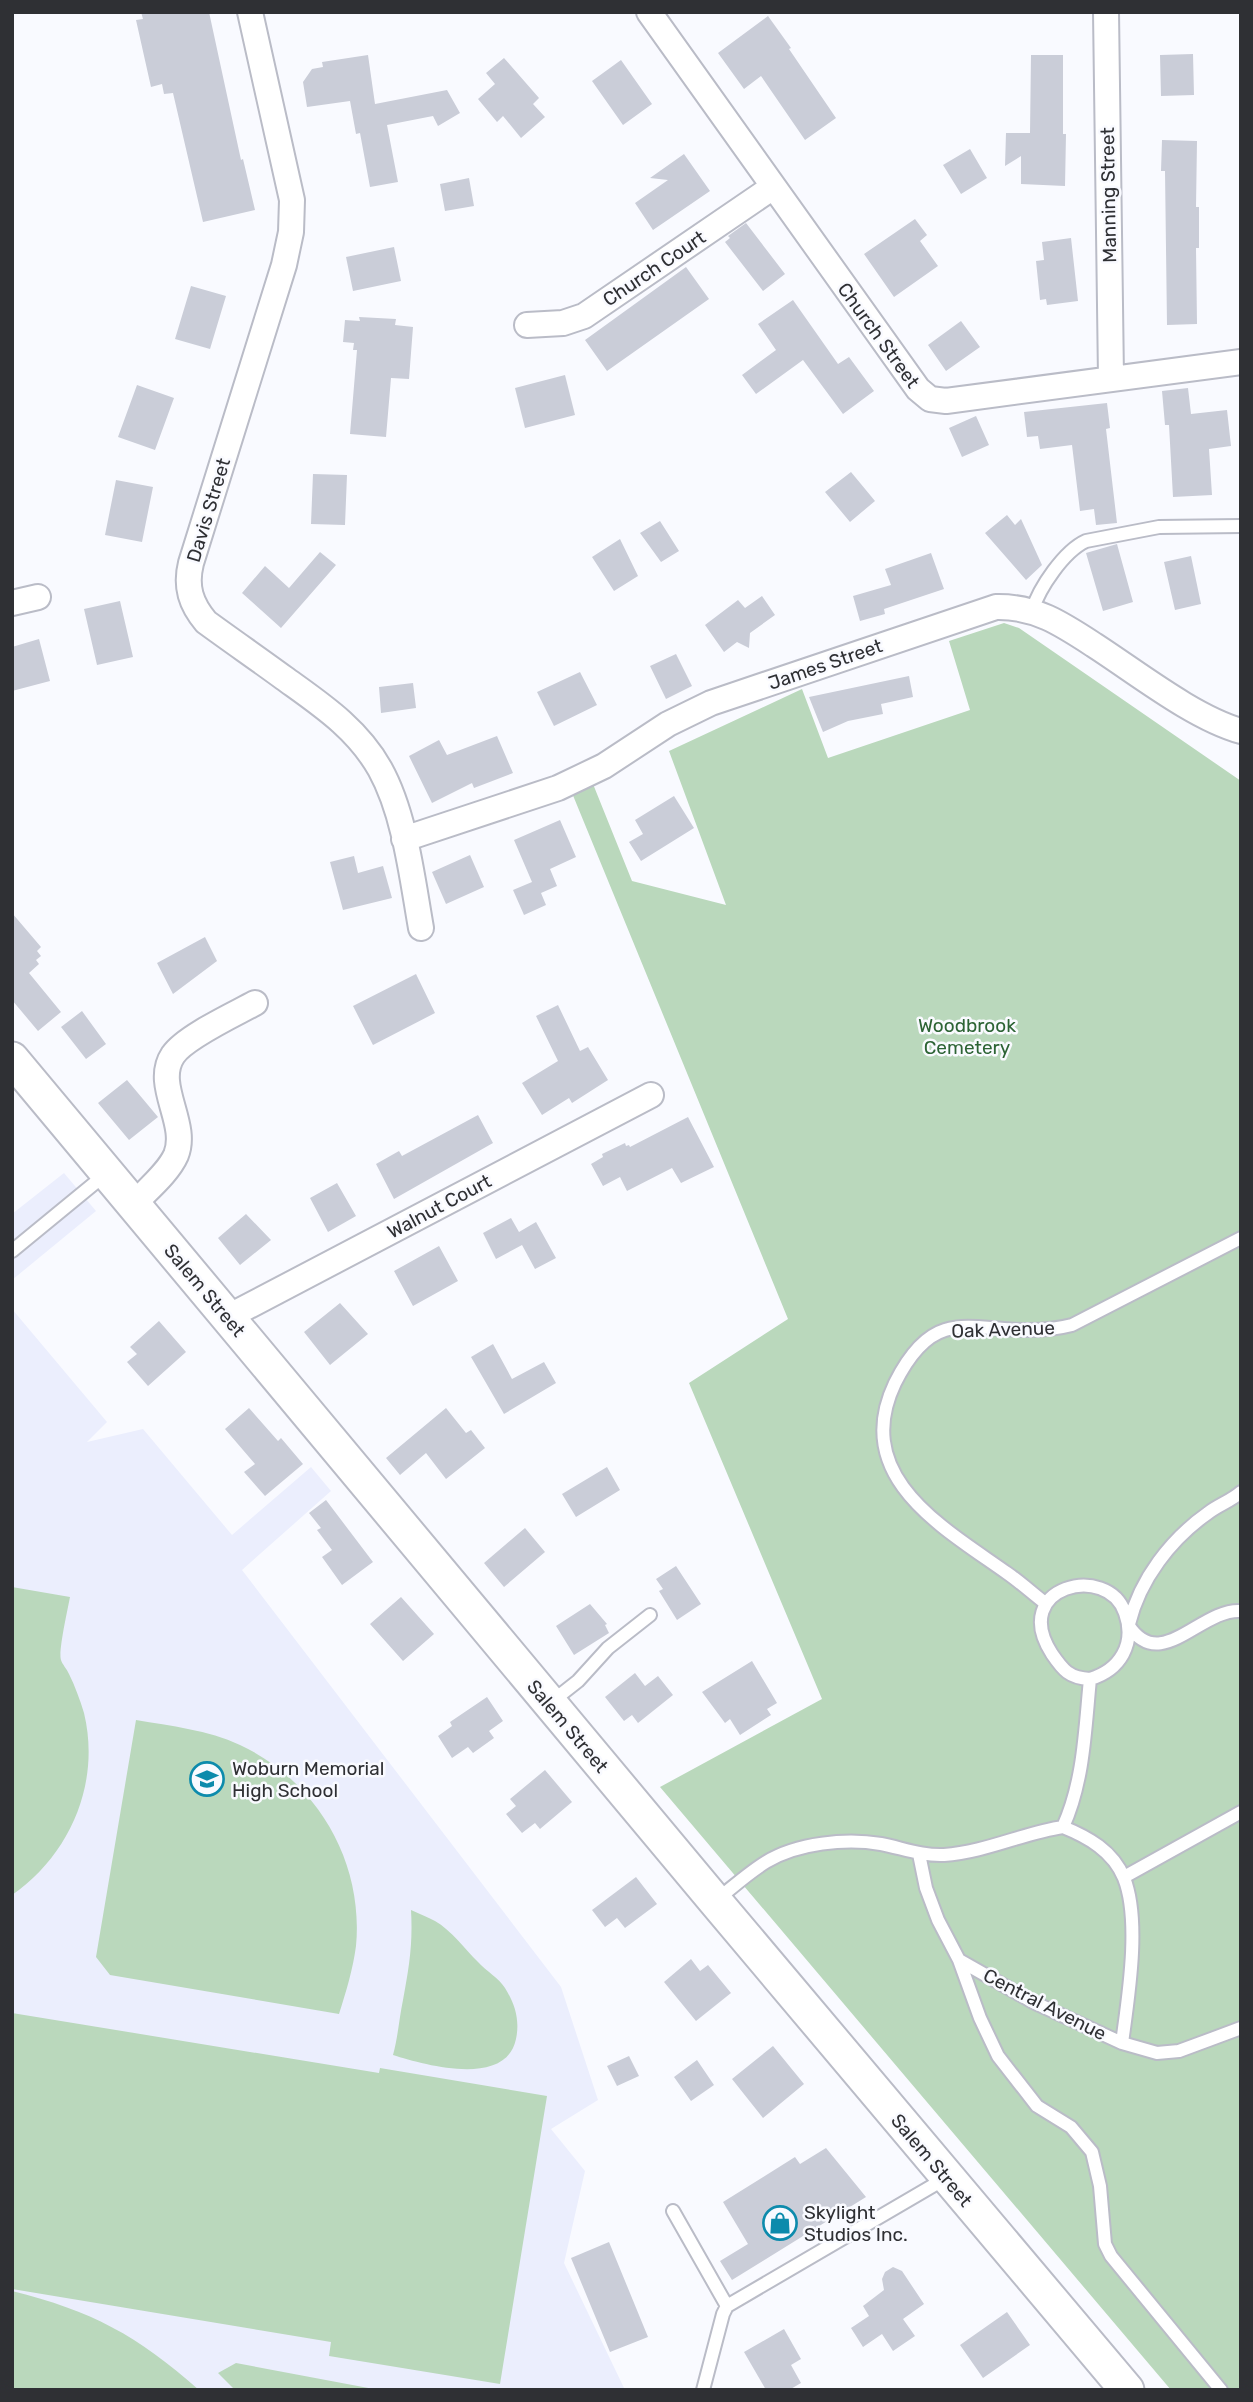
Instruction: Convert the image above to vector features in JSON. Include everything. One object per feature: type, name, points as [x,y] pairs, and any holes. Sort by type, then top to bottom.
[{"type":"street","name":"Davis Street","points":[[250,12],[290,190],[292,221],[284,265],[191,563],[188,588],[197,611],[206,622],[326,708],[359,739],[384,779],[404,839],[421,928]]},
{"type":"street","name":"Church Street","points":[[649,12],[918,389],[930,399],[946,401],[1111,377],[1241,362]]},
{"type":"street","name":"Manning Street","points":[[1106,12],[1111,377]]},
{"type":"street","name":"Church Court","points":[[527,325],[563,323],[584,316],[773,187]]},
{"type":"street","points":[[12,603],[38,597]]},
{"type":"street","name":"James Street","points":[[404,839],[558,788],[604,765],[668,724],[711,703],[987,608],[1005,606],[1032,611],[1058,622],[1200,714],[1241,731]]},
{"type":"street","points":[[134,1204],[169,1166],[177,1153],[178,1133],[167,1076],[172,1057],[185,1043],[255,1003]]},
{"type":"street","name":"Salem Street","points":[[12,1059],[947,2178],[1128,2390]]},
{"type":"street","name":"Walnut Court","points":[[228,1317],[651,1096]]},
{"type":"lane","points":[[1032,611],[1037,595],[1047,581],[1076,547],[1086,541],[1159,527],[1241,526]]},
{"type":"lane","points":[[12,1251],[107,1173]]},
{"type":"lane","name":"Oak Avenue","points":[[1045,1602],[963,1543],[913,1502],[897,1477],[887,1458],[883,1440],[888,1403],[901,1371],[926,1341],[944,1330],[983,1327],[1042,1331],[1072,1325],[1241,1238]]},
{"type":"lane","points":[[1241,1492],[1188,1528],[1167,1550],[1133,1606],[1129,1626],[1123,1657],[1111,1670],[1090,1679],[1071,1676],[1064,1671],[1049,1649],[1042,1629],[1041,1614],[1045,1602],[1054,1593],[1079,1586],[1101,1588],[1112,1592],[1119,1600],[1125,1609],[1129,1626],[1140,1641],[1153,1645],[1184,1634],[1226,1612],[1241,1611]]},
{"type":"lane","points":[[550,1703],[578,1681],[608,1648],[650,1615]]},
{"type":"lane","points":[[1063,1827],[1073,1806],[1079,1778],[1090,1679]]},
{"type":"lane","points":[[1124,1877],[1241,1812]]},
{"type":"lane","points":[[715,1901],[767,1861],[801,1849],[864,1842],[919,1854],[941,1855],[964,1853],[1003,1844],[1038,1831],[1063,1827],[1085,1836],[1102,1848],[1124,1877],[1132,1937],[1129,1993],[1122,2043]]},
{"type":"lane","name":"Central Avenue","points":[[919,1854],[926,1888],[938,1920],[960,1960],[1033,2002],[1122,2043],[1157,2053],[1179,2051],[1241,2028]]},
{"type":"lane","points":[[960,1960],[984,2027],[998,2056],[1037,2106],[1071,2127],[1092,2152],[1100,2186],[1105,2244],[1111,2256],[1221,2390]]},
{"type":"lane","points":[[703,2390],[727,2306],[947,2178]]},
{"type":"lane","points":[[673,2211],[727,2306]]},
{"type":"shaded area","points":[[64,1173],[96,1211],[12,1280],[12,1214]]},
{"type":"shaded area","name":"Woburn Memorial High School","points":[[12,1309],[107,1422],[87,1442],[143,1429],[232,1535],[311,1467],[331,1491],[242,1570],[561,1987],[598,2100],[551,2129],[585,2171],[564,2263],[625,2390],[12,2390]]},
{"type":"green space","name":"Woodbrook Cemetery","points":[[1004,623],[1019,628],[1241,781],[1241,2390],[1171,2390],[660,1787],[822,1699],[689,1383],[788,1319],[572,793],[593,784],[632,881],[726,905],[669,751],[802,689],[828,758],[970,710],[949,641]]},
{"type":"green space","points":[[12,1587],[70,1597],[60,1655],[84,1713],[88,1765],[84,1791],[65,1838],[50,1860],[12,1895]]},
{"type":"green space","points":[[136,1720],[202,1732],[240,1745],[292,1780],[313,1802],[343,1855],[352,1884],[356,1915],[355,1955],[339,2014],[110,1975],[96,1957]]},
{"type":"green space","points":[[411,1910],[447,1929],[509,1994],[517,2019],[516,2039],[509,2054],[497,2064],[463,2069],[424,2064],[393,2055],[410,1956]]},
{"type":"green space","points":[[12,2013],[379,2073],[380,2068],[547,2096],[500,2384],[329,2356],[331,2342],[12,2289]]},
{"type":"green space","points":[[12,2291],[66,2307],[112,2327],[155,2354],[199,2390],[12,2390]]},
{"type":"green space","points":[[236,2363],[379,2390],[235,2390],[218,2373]]},
{"type":"building","points":[[141,12],[209,12],[241,160],[243,159],[255,210],[203,222],[173,93],[164,94],[162,84],[151,87],[136,20],[143,19]]},
{"type":"building","points":[[768,16],[836,118],[805,140],[761,76],[744,89],[718,53]]},
{"type":"building","points":[[1193,54],[1194,95],[1161,96],[1160,55]]},
{"type":"building","points":[[368,55],[375,104],[447,90],[460,113],[438,126],[433,116],[387,125],[398,182],[370,187],[360,133],[356,134],[350,101],[307,107],[303,82],[312,69],[323,67],[322,62]]},
{"type":"building","points":[[1031,55],[1063,55],[1065,186],[1021,184],[1021,156],[1005,166],[1006,133],[1030,133]]},
{"type":"building","points":[[504,58],[539,98],[533,104],[545,117],[521,138],[503,116],[497,122],[478,99],[495,84],[486,73]]},
{"type":"building","points":[[621,60],[652,104],[623,125],[592,81]]},
{"type":"building","points":[[1162,140],[1197,141],[1197,324],[1167,325],[1165,171],[1161,171]]},
{"type":"building","points":[[970,149],[987,178],[961,194],[943,165]]},
{"type":"building","points":[[684,154],[710,191],[653,230],[635,203],[668,180],[650,178]]},
{"type":"building","points":[[469,178],[474,206],[445,211],[440,184]]},
{"type":"building","points":[[915,219],[927,235],[920,241],[938,266],[894,297],[864,254]]},
{"type":"building","points":[[746,223],[785,274],[763,291],[725,242],[730,238],[728,236]]},
{"type":"building","points":[[1071,238],[1078,301],[1047,305],[1046,299],[1040,300],[1036,261],[1044,260],[1042,242]]},
{"type":"building","points":[[394,247],[401,281],[353,291],[346,257]]},
{"type":"building","points":[[686,267],[709,299],[607,371],[585,340]]},
{"type":"building","points":[[191,286],[226,296],[210,349],[175,339]]},
{"type":"building","points":[[793,300],[838,364],[849,357],[874,391],[843,414],[803,360],[756,394],[742,375],[776,350],[758,324]]},
{"type":"building","points":[[359,317],[396,319],[395,325],[413,327],[409,379],[391,378],[386,437],[350,434],[357,350],[353,350],[354,343],[343,342],[345,320],[360,321]]},
{"type":"building","points":[[961,321],[980,347],[946,371],[928,345]]},
{"type":"building","points":[[565,375],[575,415],[525,428],[515,388]]},
{"type":"building","points":[[137,385],[174,398],[155,450],[118,437]]},
{"type":"building","points":[[1188,388],[1191,414],[1227,410],[1231,446],[1209,449],[1212,495],[1173,497],[1169,425],[1165,425],[1162,391]]},
{"type":"building","points":[[1107,403],[1110,428],[1106,429],[1117,523],[1096,525],[1094,509],[1080,511],[1072,445],[1040,449],[1038,436],[1027,437],[1024,412]]},
{"type":"building","points":[[976,416],[989,445],[962,457],[949,428]]},
{"type":"building","points":[[851,472],[875,501],[850,522],[825,492]]},
{"type":"building","points":[[313,474],[347,475],[345,525],[311,524]]},
{"type":"building","points":[[116,480],[153,487],[142,542],[105,535]]},
{"type":"building","points":[[1007,515],[1015,525],[1021,519],[1042,565],[1026,580],[985,533]]},
{"type":"building","points":[[660,521],[679,551],[661,562],[640,533]]},
{"type":"building","points":[[620,539],[638,576],[614,591],[592,557]]},
{"type":"building","points":[[1117,544],[1133,602],[1103,611],[1086,553]]},
{"type":"building","points":[[320,552],[336,565],[281,628],[242,593],[265,566],[289,588]]},
{"type":"building","points":[[931,553],[944,589],[884,609],[885,614],[860,621],[853,596],[891,585],[885,569]]},
{"type":"building","points":[[1191,556],[1201,604],[1175,610],[1164,562]]},
{"type":"building","points":[[762,596],[775,615],[750,633],[749,648],[737,642],[724,652],[705,625],[738,600],[745,608]]},
{"type":"building","points":[[120,601],[133,657],[97,665],[84,609]]},
{"type":"building","points":[[39,639],[50,681],[12,691],[12,647]]},
{"type":"building","points":[[676,654],[692,686],[666,699],[650,666]]},
{"type":"building","points":[[580,672],[597,705],[554,726],[537,692]]},
{"type":"building","points":[[909,676],[913,697],[881,704],[883,714],[848,721],[823,732],[809,697]]},
{"type":"building","points":[[413,683],[416,708],[381,713],[379,687]]},
{"type":"building","points":[[497,736],[513,773],[474,788],[472,783],[432,803],[409,756],[439,740],[447,755]]},
{"type":"building","points":[[674,796],[694,828],[641,861],[629,842],[643,834],[635,820]]},
{"type":"building","points":[[560,820],[576,857],[550,869],[557,886],[541,893],[546,905],[524,915],[513,890],[532,882],[514,840]]},
{"type":"building","points":[[470,855],[484,887],[446,904],[432,872]]},
{"type":"building","points":[[354,856],[358,873],[383,866],[392,898],[343,910],[330,862]]},
{"type":"building","points":[[12,913],[41,947],[37,951],[41,956],[36,960],[39,964],[29,973],[61,1012],[38,1031],[12,1000]]},
{"type":"building","points":[[205,937],[217,961],[173,994],[157,963]]},
{"type":"building","points":[[416,974],[435,1013],[373,1045],[353,1006]]},
{"type":"building","points":[[558,1005],[580,1051],[588,1047],[608,1080],[572,1103],[569,1098],[542,1115],[522,1083],[558,1061],[536,1016]]},
{"type":"building","points":[[82,1011],[106,1044],[86,1059],[61,1027]]},
{"type":"building","points":[[127,1080],[158,1117],[129,1140],[98,1103]]},
{"type":"building","points":[[478,1115],[493,1143],[394,1199],[376,1164],[399,1151],[402,1156]]},
{"type":"building","points":[[688,1117],[714,1167],[681,1183],[672,1168],[627,1191],[620,1177],[603,1186],[591,1164],[603,1157],[602,1154],[625,1143],[630,1147]]},
{"type":"building","points":[[337,1183],[356,1216],[328,1232],[310,1198]]},
{"type":"building","points":[[246,1214],[271,1240],[240,1265],[218,1238]]},
{"type":"building","points":[[511,1218],[519,1232],[536,1222],[556,1258],[535,1269],[522,1245],[496,1259],[483,1233]]},
{"type":"building","points":[[439,1246],[458,1281],[413,1306],[394,1271]]},
{"type":"building","points":[[340,1303],[368,1334],[330,1365],[304,1332]]},
{"type":"building","points":[[159,1321],[186,1352],[148,1386],[127,1362],[137,1354],[130,1347]]},
{"type":"building","points":[[493,1344],[512,1379],[544,1362],[556,1383],[504,1414],[471,1357]]},
{"type":"building","points":[[249,1408],[278,1441],[281,1438],[303,1464],[265,1496],[244,1472],[255,1464],[225,1429]]},
{"type":"building","points":[[446,1408],[466,1433],[471,1430],[485,1448],[446,1479],[426,1453],[400,1475],[386,1458]]},
{"type":"building","points":[[607,1467],[620,1490],[576,1517],[562,1494]]},
{"type":"building","points":[[326,1500],[373,1562],[342,1585],[322,1557],[332,1550],[317,1530],[321,1528],[309,1513]]},
{"type":"building","points":[[525,1528],[545,1552],[504,1587],[484,1563]]},
{"type":"building","points":[[676,1566],[701,1604],[677,1620],[659,1591],[663,1589],[656,1579]]},
{"type":"building","points":[[401,1597],[434,1634],[403,1661],[370,1624]]},
{"type":"building","points":[[590,1604],[607,1624],[605,1625],[609,1633],[574,1655],[556,1626]]},
{"type":"building","points":[[752,1661],[777,1703],[767,1709],[771,1715],[740,1735],[730,1719],[725,1723],[702,1692]]},
{"type":"building","points":[[635,1673],[645,1686],[658,1676],[673,1695],[638,1723],[632,1715],[624,1721],[605,1697]]},
{"type":"building","points":[[487,1697],[503,1721],[489,1731],[494,1738],[473,1753],[468,1747],[452,1758],[438,1736],[452,1726],[450,1722]]},
{"type":"building","points":[[545,1770],[572,1802],[540,1829],[535,1823],[522,1833],[506,1814],[516,1806],[510,1799]]},
{"type":"building","points":[[636,1877],[657,1904],[625,1928],[617,1918],[605,1927],[592,1910]]},
{"type":"building","points":[[691,1959],[700,1971],[708,1965],[731,1993],[696,2021],[664,1982]]},
{"type":"building","points":[[773,2046],[804,2084],[763,2118],[732,2079]]},
{"type":"building","points":[[629,2056],[639,2076],[617,2086],[607,2066]]},
{"type":"building","points":[[697,2060],[714,2085],[691,2101],[674,2077]]},
{"type":"building","name":"Skylight Studios Inc.","points":[[826,2148],[866,2197],[732,2280],[720,2261],[748,2244],[723,2202],[795,2157],[800,2164]]},
{"type":"building","points":[[609,2242],[648,2337],[610,2352],[571,2258]]},
{"type":"building","points":[[893,2267],[902,2271],[924,2304],[903,2319],[915,2336],[893,2351],[882,2334],[863,2347],[851,2328],[869,2316],[863,2306],[884,2290],[882,2279],[885,2272]]},
{"type":"building","points":[[1007,2312],[1030,2345],[983,2378],[960,2345]]},
{"type":"building","points":[[784,2329],[801,2359],[791,2365],[801,2383],[789,2390],[766,2390],[744,2352]]},
{"type":"place","name":"Woburn Memorial High School","points":[[207,1779]]},
{"type":"place","name":"Skylight Studios Inc.","points":[[780,2223]]}]
